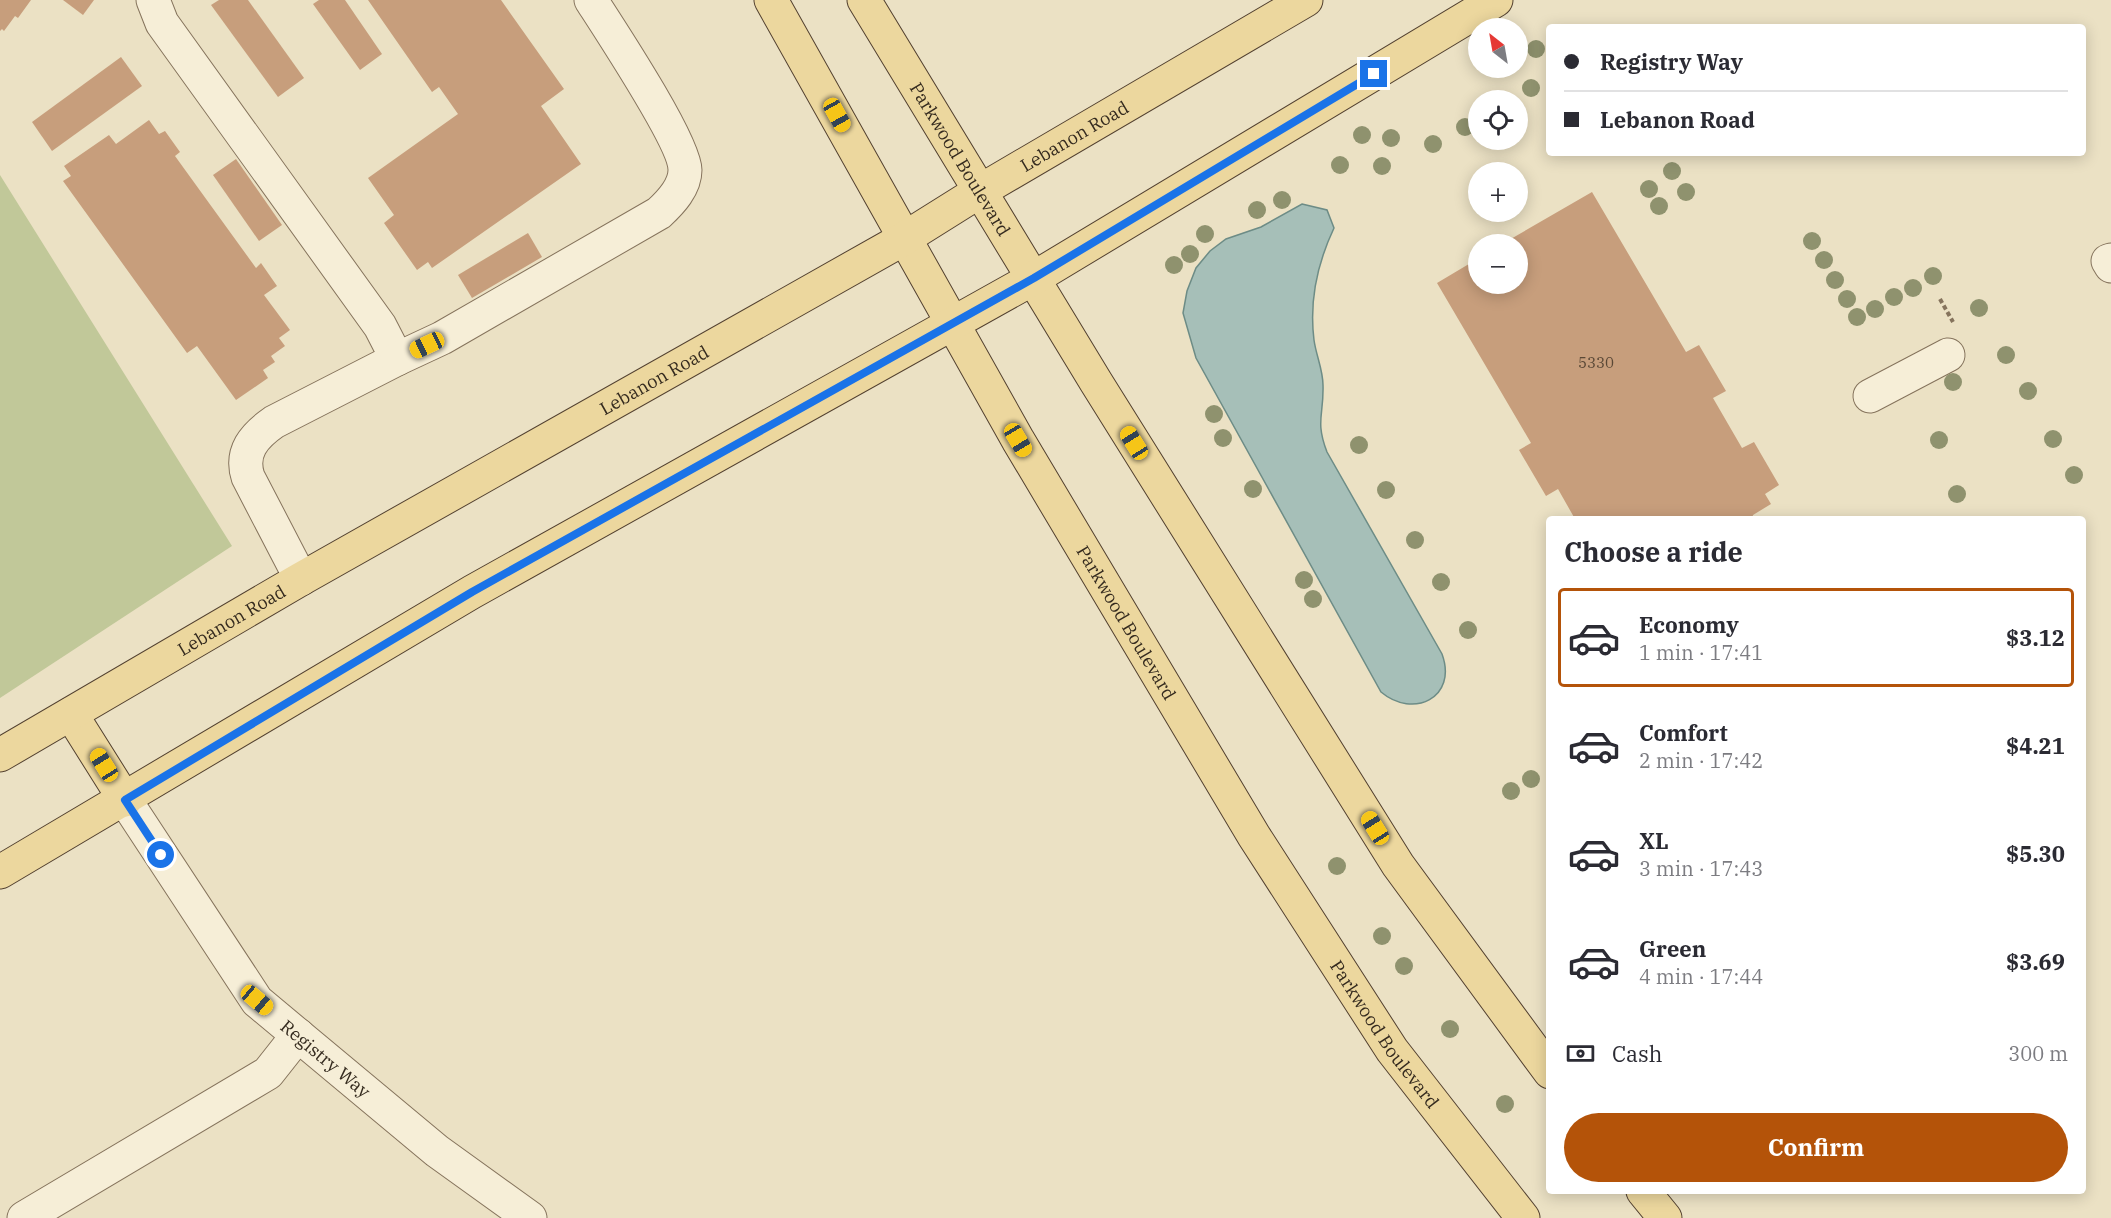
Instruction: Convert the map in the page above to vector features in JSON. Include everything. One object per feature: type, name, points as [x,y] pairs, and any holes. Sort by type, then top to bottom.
[{"type":"main road","name":"Parkwood Boulevard","points":[[771,0],[1018,440],[1254,836],[1392,1050],[1523,1218]]},
{"type":"main road","name":"Parkwood Boulevard","points":[[864,0],[1096,382],[1398,865],[1546,1067]]},
{"type":"main road","name":"Lebanon Road","points":[[0,756],[301,579],[905,238],[980,191],[1306,0]]},
{"type":"main road","points":[[0,872],[125,800],[472,592],[1034,278],[1496,0]]},
{"type":"main road","points":[[71,714],[125,800]]},
{"type":"main road","points":[[1645,1194],[1665,1218]]},
{"type":"street","points":[[153,0],[162,23],[380,326],[397,359]]},
{"type":"street","points":[[301,579],[245,468],[248,449],[259,434],[274,422],[442,338],[659,213],[680,188],[685,171],[677,146],[626,54],[591,0]]},
{"type":"street","points":[[2111,260],[2108,261],[2111,266]]},
{"type":"street","points":[[1870,396],[1952,342]]},
{"type":"street","name":"Registry Way","points":[[125,800],[257,1000],[437,1151],[530,1218]]},
{"type":"street","points":[[24,1218],[268,1074],[298,1035]]},
{"type":"path","points":[[1940,299],[1952,342]]},
{"type":"green space","points":[[0,175],[232,546],[0,698]]},
{"type":"water","points":[[1302,204],[1327,210],[1334,228],[1319,269],[1313,311],[1314,340],[1323,379],[1321,433],[1327,452],[1442,654],[1445,669],[1444,682],[1430,700],[1419,703],[1406,704],[1393,700],[1381,692],[1196,358],[1183,313],[1187,291],[1196,268],[1210,251],[1226,239],[1261,227]]},
{"type":"building","points":[[0,0],[31,0],[18,18],[15,16],[4,31],[2,29],[0,31]]},
{"type":"building","points":[[63,0],[94,0],[83,15]]},
{"type":"building","points":[[219,0],[248,0],[304,78],[278,97],[211,5]]},
{"type":"building","points":[[319,0],[345,0],[382,54],[360,70],[313,4]]},
{"type":"building","points":[[368,0],[501,0],[564,89],[541,106],[581,164],[432,268],[428,262],[417,270],[384,223],[394,215],[368,178],[458,114],[439,87],[432,92]]},
{"type":"building","points":[[121,57],[142,86],[52,151],[32,122]]},
{"type":"building","points":[[149,120],[159,134],[165,131],[180,152],[175,156],[256,268],[261,263],[277,286],[264,295],[290,330],[279,338],[285,346],[271,356],[275,362],[263,370],[268,378],[236,400],[197,346],[187,353],[63,181],[71,176],[64,166],[109,135],[116,144]]},
{"type":"building","points":[[236,159],[282,225],[259,241],[213,175]]},
{"type":"building","points":[[1592,192],[1686,352],[1699,345],[1726,391],[1713,398],[1742,448],[1754,442],[1779,485],[1765,494],[1771,504],[1753,516],[1573,516],[1558,489],[1546,496],[1519,450],[1531,443],[1437,283],[1468,265],[1468,294],[1528,294],[1528,234],[1519,234]]},
{"type":"building","points":[[528,233],[542,257],[472,298],[458,275]]},
{"type":"route","points":[[161,855],[125,800],[472,592],[1034,278],[1374,74]]}]
